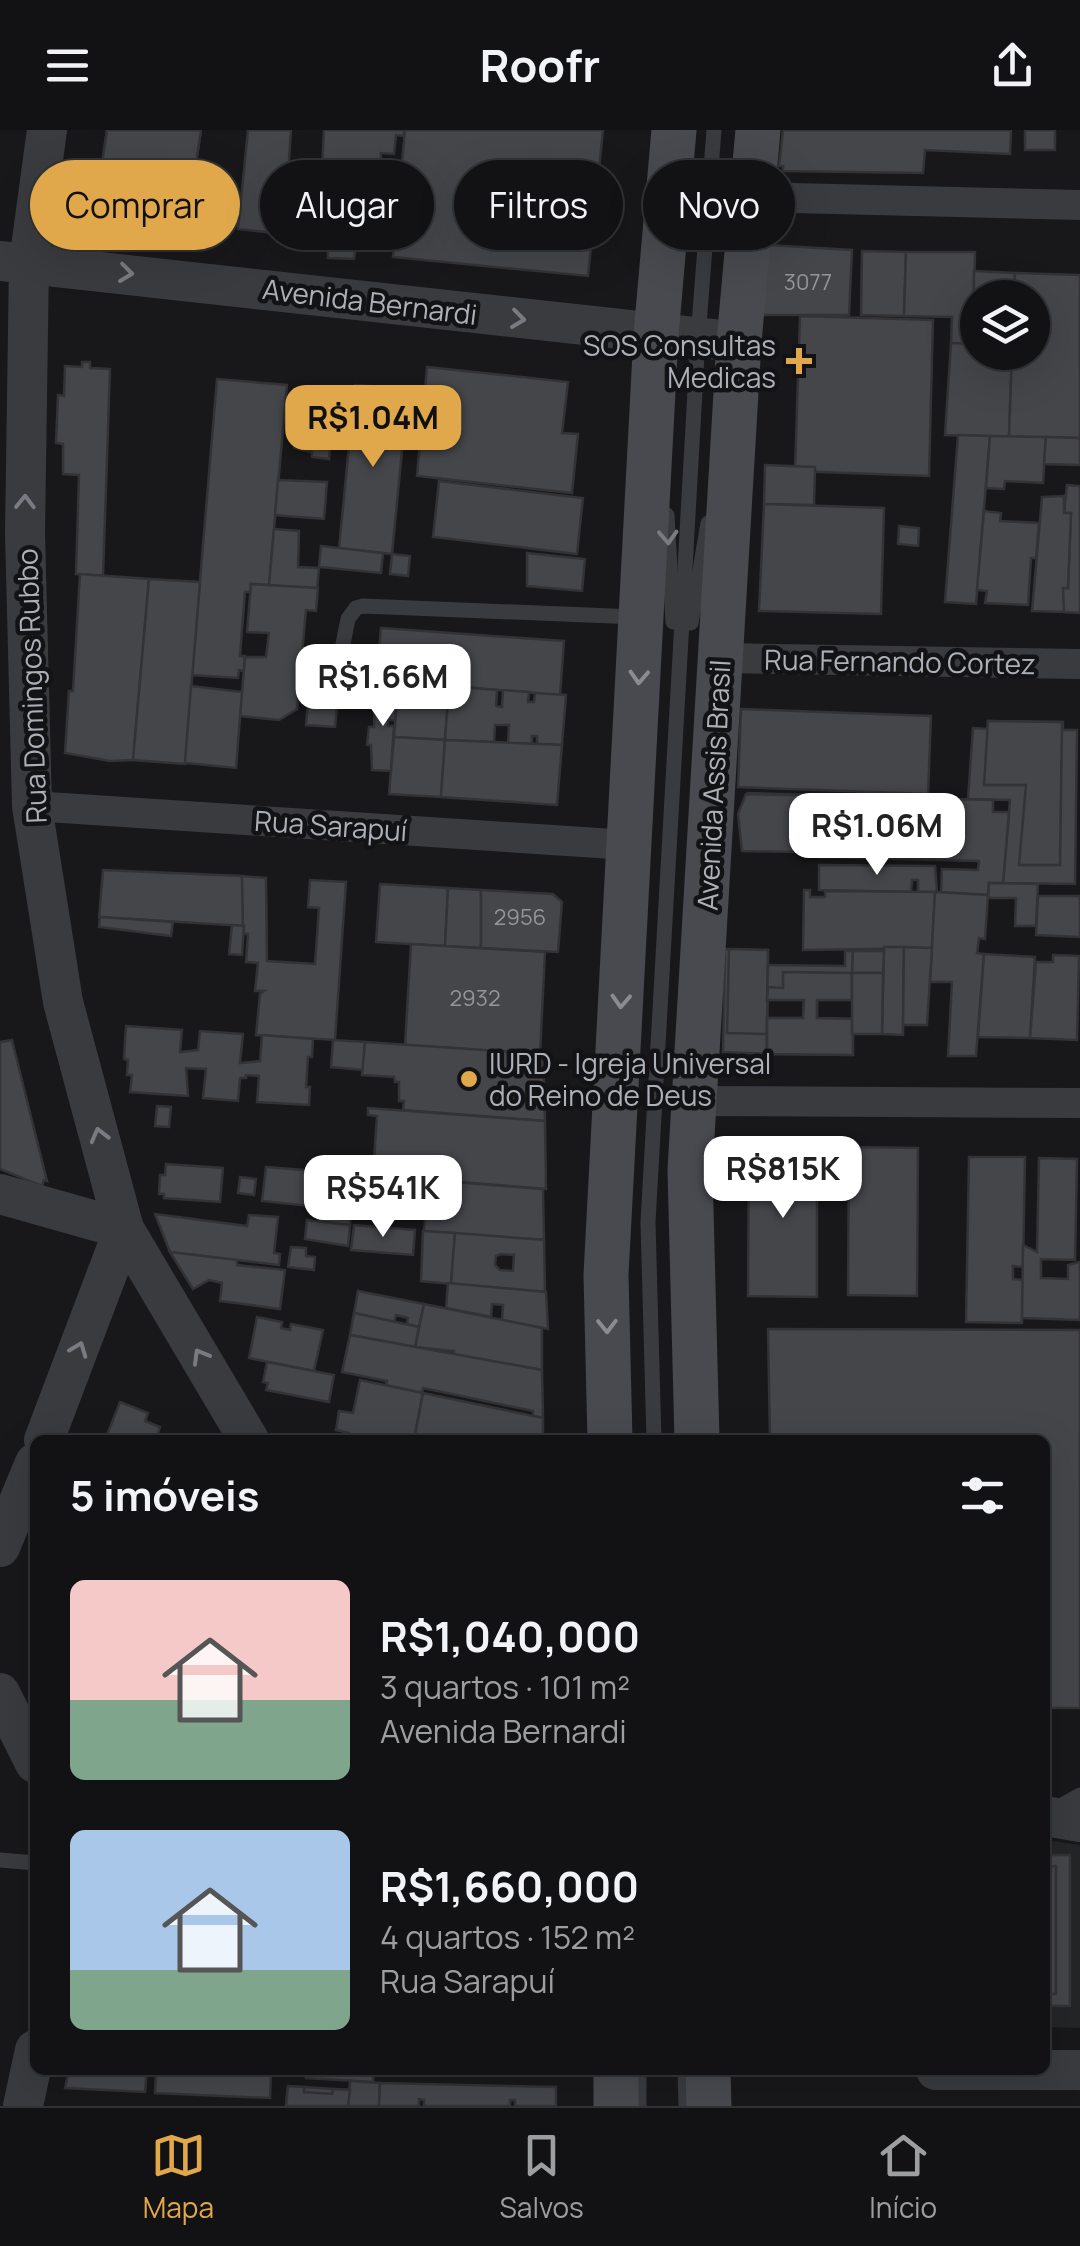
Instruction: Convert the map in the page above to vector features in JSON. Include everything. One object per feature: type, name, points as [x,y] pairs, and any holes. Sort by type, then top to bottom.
[{"type":"main road","name":"Avenida Assis Brasil","points":[[674,130],[698,338],[720,658],[690,1170],[697,1435]]},
{"type":"main road","name":"Avenida Assis Brasil","points":[[754,160],[758,130]]},
{"type":"main road","name":"Avenida Assis Brasil","points":[[610,1435],[606,1274],[643,617],[698,338],[730,250]]},
{"type":"main road","points":[[616,2075],[616,2106]]},
{"type":"main road","points":[[708,2075],[708,2106]]},
{"type":"street","name":"Rua Domingos Rubbo","points":[[47,130],[14,261],[32,806],[63,1002],[124,1230],[246,1435]]},
{"type":"street","points":[[795,198],[1080,204]]},
{"type":"street","name":"Avenida Bernardi","points":[[14,261],[698,338]]},
{"type":"street","name":"Rua Fernando Cortez","points":[[720,658],[1080,664]]},
{"type":"street","name":"Rua Sarapuí","points":[[32,806],[629,845]]},
{"type":"street","points":[[694,1101],[1080,1103]]},
{"type":"street","points":[[0,1194],[124,1230],[46,1435]]},
{"type":"street","points":[[0,1547],[30,1475]]},
{"type":"street","points":[[0,1694],[30,1754]]},
{"type":"street","points":[[1050,1816],[1080,1822]]},
{"type":"street","points":[[23,2106],[30,2073]]},
{"type":"lane","points":[[654,1435],[648,1222],[698,338],[714,130]]},
{"type":"lane","points":[[665,487],[698,338]]},
{"type":"lane","points":[[678,696],[698,338]]},
{"type":"lane","points":[[666,506],[678,696]]},
{"type":"lane","points":[[339,664],[348,619],[351,612],[363,606],[643,617]]},
{"type":"lane","points":[[1050,1812],[1080,1795]]},
{"type":"lane","points":[[0,1860],[30,1863]]},
{"type":"lane","points":[[639,2075],[639,2106]]},
{"type":"lane","points":[[685,2075],[686,2106]]},
{"type":"shaded area","points":[[1050,1841],[1080,1845],[1080,2028],[1050,2027]]},
{"type":"building","points":[[107,130],[143,130],[141,146],[162,149],[165,130],[201,130],[197,160],[103,160]]},
{"type":"building","points":[[107,130],[201,130],[197,160],[103,160]]},
{"type":"building","points":[[248,130],[291,130],[289,160],[260,160],[260,231],[240,229]]},
{"type":"building","points":[[324,130],[404,130],[404,136],[396,135],[394,154],[381,153],[381,160],[322,160]]},
{"type":"building","points":[[405,130],[603,130],[600,160],[454,160],[454,250],[591,250],[588,276],[393,257],[394,250],[434,250],[434,160],[402,160]]},
{"type":"building","points":[[783,130],[1011,130],[1010,154],[925,150],[923,173],[795,171],[795,160],[780,160]]},
{"type":"building","points":[[1025,130],[1055,130],[1055,150],[1025,150]]},
{"type":"building","points":[[795,247],[852,250],[849,315],[762,315],[767,250],[795,250]]},
{"type":"building","points":[[328,250],[355,250],[354,259],[328,258]]},
{"type":"building","points":[[862,251],[906,252],[904,316],[861,315]]},
{"type":"building","points":[[906,252],[975,252],[974,280],[960,280],[960,343],[951,343],[952,317],[904,316]]},
{"type":"building","points":[[974,271],[1015,273],[1015,280],[974,280]]},
{"type":"building","points":[[1015,273],[1080,275],[1080,438],[1009,437],[1011,370],[1050,370],[1050,280],[1015,280]]},
{"type":"building","points":[[800,316],[933,320],[929,476],[795,471]]},
{"type":"building","points":[[951,343],[960,343],[960,370],[1011,370],[1009,437],[945,435]]},
{"type":"building","points":[[82,362],[90,362],[90,368],[110,369],[103,576],[76,574],[79,475],[63,474],[63,444],[56,443],[58,395],[64,396],[65,366],[82,367]]},
{"type":"building","points":[[427,367],[568,382],[562,433],[578,434],[572,493],[417,476]]},
{"type":"building","points":[[217,379],[287,385],[269,585],[251,584],[251,592],[245,592],[240,656],[245,656],[244,671],[239,670],[238,678],[192,675]]},
{"type":"building","points":[[355,385],[389,393],[393,387],[408,389],[392,554],[339,548]]},
{"type":"building","points":[[299,396],[335,398],[329,459],[312,457],[312,452],[294,448]]},
{"type":"building","points":[[958,435],[990,436],[976,604],[945,602]]},
{"type":"building","points":[[990,436],[1046,437],[1043,483],[1005,481],[1004,489],[986,488]]},
{"type":"building","points":[[1046,437],[1080,438],[1080,465],[1044,464]]},
{"type":"building","points":[[765,465],[815,467],[814,505],[764,504]]},
{"type":"building","points":[[278,480],[327,482],[324,519],[275,515]]},
{"type":"building","points":[[439,481],[583,498],[577,554],[433,537]]},
{"type":"building","points":[[1067,485],[1080,486],[1080,613],[1064,612],[1062,603],[1063,588],[1068,588],[1071,513],[1064,513]]},
{"type":"building","points":[[1064,496],[1064,513],[1071,513],[1064,612],[1032,611],[1042,497]]},
{"type":"building","points":[[764,504],[884,508],[881,614],[759,611]]},
{"type":"building","points":[[984,511],[1001,513],[1000,521],[1039,523],[1036,558],[1031,558],[1028,605],[985,603],[987,591],[977,590]]},
{"type":"building","points":[[899,526],[919,528],[918,546],[898,544]]},
{"type":"building","points":[[274,529],[299,531],[298,567],[319,568],[317,589],[269,585]]},
{"type":"building","points":[[321,546],[383,553],[381,573],[319,567]]},
{"type":"building","points":[[527,553],[585,559],[582,591],[527,586]]},
{"type":"building","points":[[392,554],[410,556],[408,576],[390,574]]},
{"type":"building","points":[[80,574],[149,579],[133,760],[110,761],[65,753]]},
{"type":"building","points":[[149,579],[200,582],[185,764],[133,760]]},
{"type":"building","points":[[251,584],[318,588],[316,611],[306,610],[297,709],[279,720],[240,716],[245,657],[266,657],[269,633],[247,632]]},
{"type":"building","points":[[381,628],[564,641],[560,695],[376,680]]},
{"type":"building","points":[[398,682],[449,686],[445,740],[394,737]]},
{"type":"building","points":[[191,686],[242,692],[236,768],[185,763]]},
{"type":"building","points":[[449,686],[497,690],[496,706],[502,707],[503,690],[529,692],[528,702],[534,702],[535,693],[566,695],[562,745],[537,744],[537,736],[532,736],[532,744],[508,743],[509,725],[495,725],[494,742],[445,740]]},
{"type":"building","points":[[375,688],[398,690],[395,720],[388,720],[388,726],[394,726],[391,771],[372,770],[371,745],[367,745],[369,727],[374,727]]},
{"type":"building","points":[[309,692],[338,695],[335,727],[306,725]]},
{"type":"building","points":[[741,709],[931,716],[928,794],[738,787]]},
{"type":"building","points":[[988,721],[1063,722],[1063,730],[1077,730],[1075,884],[1003,883],[1010,800],[968,799],[973,728],[988,729]]},
{"type":"building","points":[[988,721],[1062,722],[1060,865],[1019,865],[1026,785],[984,785]]},
{"type":"building","points":[[394,737],[445,740],[441,797],[389,794]]},
{"type":"building","points":[[445,740],[562,745],[557,805],[441,797]]},
{"type":"building","points":[[748,793],[982,800],[982,835],[798,833],[798,839],[746,839],[743,810]]},
{"type":"building","points":[[746,794],[993,800],[993,812],[1009,812],[1003,883],[989,883],[988,895],[941,892],[942,869],[978,870],[979,861],[820,857],[821,846],[800,845],[799,852],[742,851],[738,814]]},
{"type":"building","points":[[819,865],[935,866],[937,892],[918,892],[918,880],[912,880],[911,892],[819,890]]},
{"type":"building","points":[[103,870],[242,876],[244,926],[99,917]]},
{"type":"building","points":[[242,876],[266,878],[267,961],[315,964],[319,908],[308,907],[310,880],[346,882],[335,1040],[256,1035],[260,994],[264,991],[255,991],[258,963],[246,962],[248,934],[243,934]]},
{"type":"building","points":[[989,883],[1038,884],[1036,926],[1015,926],[1016,898],[988,898]]},
{"type":"building","points":[[380,884],[448,888],[445,946],[376,942]]},
{"type":"building","points":[[448,888],[481,890],[481,948],[445,946]]},
{"type":"building","points":[[481,890],[553,894],[562,902],[558,952],[481,948]]},
{"type":"building","points":[[804,890],[810,890],[810,897],[825,897],[825,891],[935,892],[932,948],[803,950]]},
{"type":"building","points":[[935,892],[988,895],[985,939],[979,938],[977,953],[984,954],[976,1056],[948,1056],[952,982],[930,982]]},
{"type":"building","points":[[1038,896],[1080,896],[1080,937],[1036,935]]},
{"type":"building","points":[[100,917],[173,922],[171,936],[99,927]]},
{"type":"building","points":[[232,925],[244,926],[242,955],[229,954]]},
{"type":"building","points":[[411,944],[545,952],[540,1054],[405,1045]]},
{"type":"building","points":[[884,947],[904,947],[903,1035],[882,1034]]},
{"type":"building","points":[[904,947],[932,948],[927,1025],[903,1025]]},
{"type":"building","points":[[725,949],[768,950],[767,1054],[723,1052]]},
{"type":"building","points":[[729,949],[768,950],[767,1034],[727,1033]]},
{"type":"building","points":[[845,951],[853,951],[852,1000],[817,1000],[817,1018],[853,1019],[853,1055],[767,1054],[767,1018],[803,1018],[804,1000],[767,1000],[768,965],[845,966]]},
{"type":"building","points":[[853,951],[884,951],[883,973],[852,973]]},
{"type":"building","points":[[984,954],[1035,957],[1030,1038],[978,1037]]},
{"type":"building","points":[[1053,955],[1079,956],[1077,1040],[1030,1038],[1036,962],[1053,962]]},
{"type":"building","points":[[783,972],[852,973],[852,1000],[817,1000],[817,1018],[853,1019],[853,1055],[767,1054],[767,1018],[803,1018],[804,1000],[767,1000],[768,987],[783,988]]},
{"type":"building","points":[[852,973],[883,973],[882,1034],[852,1034]]},
{"type":"building","points":[[126,1026],[182,1030],[180,1052],[198,1050],[200,1031],[243,1034],[240,1063],[260,1061],[262,1035],[313,1039],[306,1087],[310,1087],[309,1105],[257,1102],[259,1076],[246,1075],[240,1078],[238,1101],[203,1098],[206,1069],[186,1068],[188,1096],[130,1092],[132,1075],[127,1075],[128,1060],[124,1059]]},
{"type":"building","points":[[12,1040],[47,1181],[42,1186],[0,1169],[0,1042]]},
{"type":"building","points":[[333,1040],[365,1042],[363,1070],[331,1067]]},
{"type":"building","name":"IURD - Igreja Universal do Reino de Deus","points":[[365,1042],[543,1054],[545,1121],[403,1110],[399,1082],[394,1077],[362,1075]]},
{"type":"building","points":[[157,1106],[171,1107],[169,1127],[155,1126]]},
{"type":"building","points":[[368,1108],[545,1121],[546,1189],[373,1175],[377,1116],[368,1115]]},
{"type":"building","points":[[749,1146],[817,1146],[817,1297],[748,1296]]},
{"type":"building","points":[[849,1147],[918,1148],[917,1296],[848,1295]]},
{"type":"building","points":[[969,1157],[1025,1157],[1023,1267],[1013,1266],[1013,1279],[1023,1280],[1022,1323],[966,1322]]},
{"type":"building","points":[[1039,1158],[1077,1159],[1075,1260],[1041,1259],[1041,1278],[1068,1279],[1068,1265],[1080,1262],[1080,1320],[1022,1318],[1023,1245],[1037,1252]]},
{"type":"building","points":[[166,1164],[223,1168],[220,1202],[164,1198],[164,1194],[159,1194],[160,1175],[165,1175]]},
{"type":"building","points":[[266,1167],[354,1174],[350,1225],[318,1222],[320,1207],[262,1201]]},
{"type":"building","points":[[240,1177],[256,1179],[254,1195],[238,1193]]},
{"type":"building","points":[[429,1180],[543,1189],[544,1240],[424,1231]]},
{"type":"building","points":[[155,1214],[247,1226],[249,1215],[278,1217],[274,1253],[280,1254],[279,1265],[170,1252]]},
{"type":"building","points":[[307,1220],[350,1225],[348,1246],[305,1239]]},
{"type":"building","points":[[354,1225],[415,1230],[413,1255],[351,1250]]},
{"type":"building","points":[[423,1231],[455,1233],[451,1284],[421,1281]]},
{"type":"building","points":[[455,1233],[544,1240],[545,1292],[451,1284]],"holes":[[[514,1255],[513,1271],[500,1270],[495,1265],[496,1256]]]},
{"type":"building","points":[[291,1247],[306,1248],[306,1256],[315,1257],[314,1270],[288,1267]]},
{"type":"building","points":[[170,1252],[285,1270],[280,1309],[220,1301],[222,1283],[209,1280],[193,1289]]},
{"type":"building","points":[[448,1283],[546,1292],[548,1329],[502,1320],[503,1305],[492,1304],[491,1317],[446,1308]]},
{"type":"building","points":[[358,1291],[424,1304],[419,1327],[396,1315],[394,1322],[354,1313]]},
{"type":"building","points":[[424,1304],[542,1328],[542,1370],[453,1354],[454,1351],[415,1347]]},
{"type":"building","points":[[354,1313],[419,1327],[415,1347],[350,1335]]},
{"type":"building","points":[[257,1317],[282,1322],[281,1328],[290,1330],[291,1324],[323,1330],[314,1371],[249,1358]]},
{"type":"building","points":[[768,1329],[1080,1330],[1080,1708],[1050,1708],[1050,1435],[770,1435]]},
{"type":"building","points":[[350,1335],[542,1370],[543,1418],[533,1416],[533,1411],[423,1388],[422,1393],[342,1372]]},
{"type":"building","points":[[267,1362],[334,1375],[329,1402],[266,1390],[268,1383],[263,1382]]},
{"type":"building","points":[[360,1380],[423,1393],[415,1435],[348,1435],[336,1430],[339,1411],[353,1413]]},
{"type":"building","points":[[423,1393],[543,1418],[543,1435],[415,1435]]},
{"type":"building","points":[[120,1402],[148,1413],[145,1421],[160,1427],[158,1435],[107,1435]]},
{"type":"building","points":[[1050,1855],[1070,1855],[1070,2006],[1050,2006]]},
{"type":"building","points":[[1056,1866],[1056,1994],[1050,1994],[1050,1867]]},
{"type":"building","points":[[68,2075],[147,2075],[145,2092],[65,2088]]},
{"type":"building","points":[[156,2075],[271,2075],[270,2098],[155,2093]]},
{"type":"building","points":[[305,2075],[314,2075],[374,2075],[373,2082]]},
{"type":"building","points":[[350,2081],[380,2083],[379,2106],[348,2106]]},
{"type":"building","points":[[380,2083],[556,2087],[556,2106],[515,2106],[515,2100],[510,2100],[510,2106],[424,2106],[424,2100],[419,2099],[419,2106],[379,2106]]},
{"type":"building","points":[[288,2086],[350,2090],[348,2106],[286,2106]]},
{"type":"building","points":[[288,2086],[304,2087],[304,2092],[332,2094],[333,2089],[350,2090],[348,2106],[286,2106]]},
{"type":"place","name":"SOS Consultas Medicas","points":[[799,361]]},
{"type":"place","name":"IURD - Igreja Universal do Reino de Deus","points":[[469,1079]]}]
